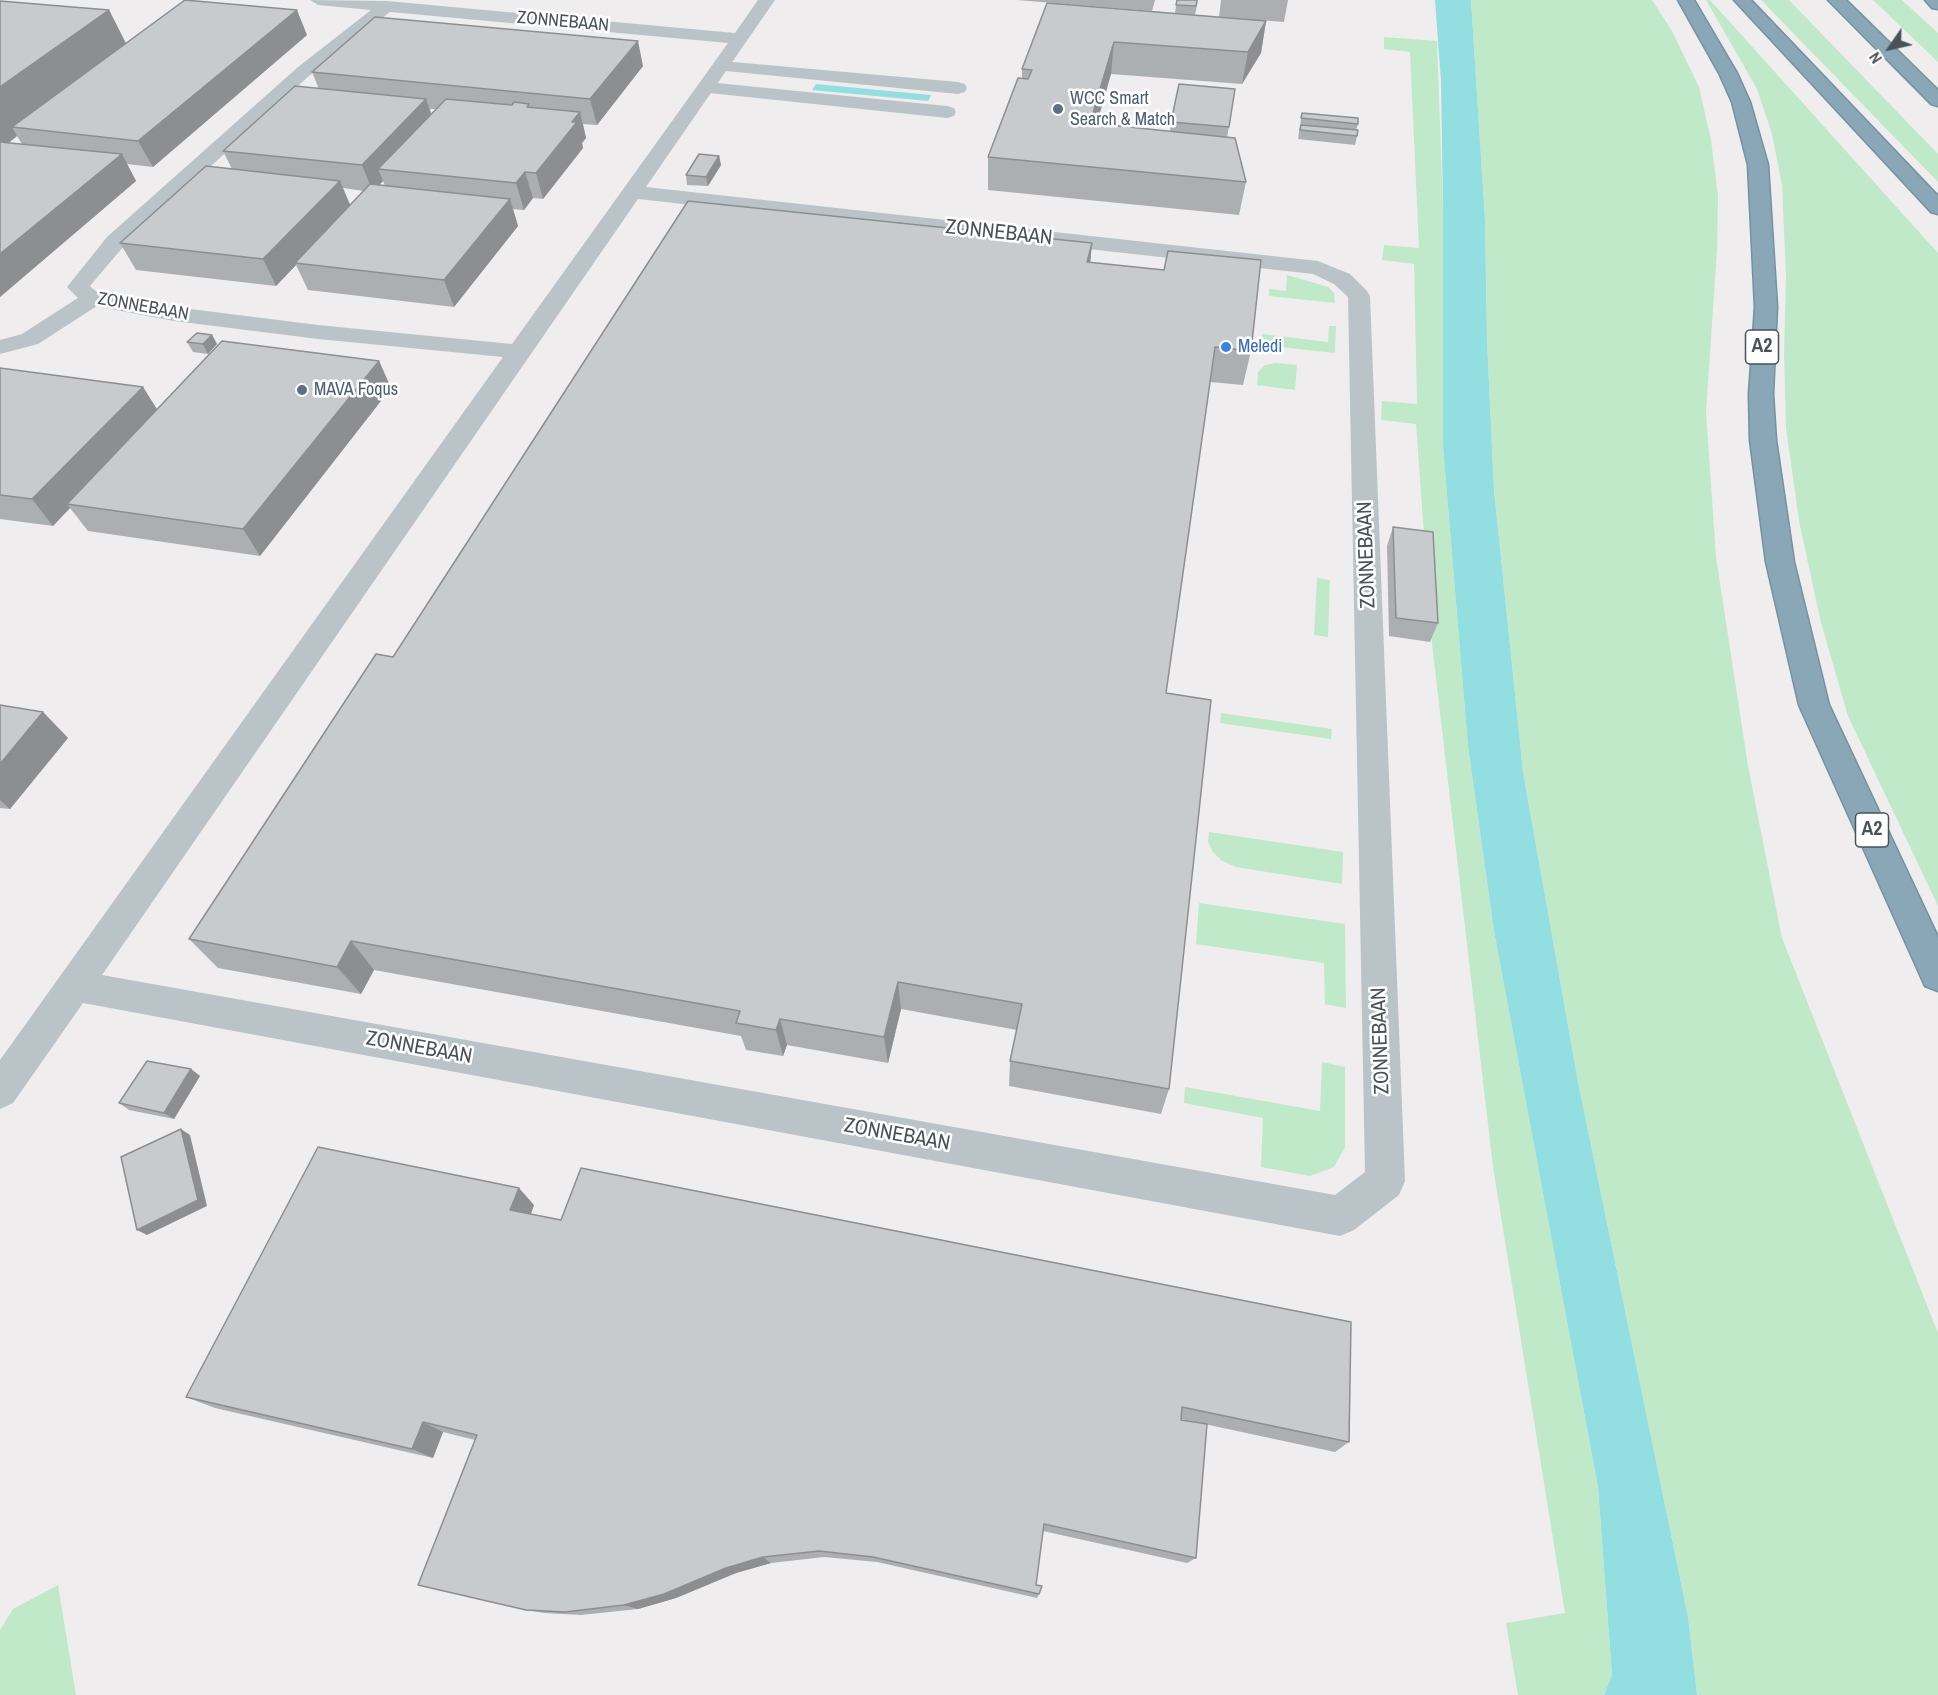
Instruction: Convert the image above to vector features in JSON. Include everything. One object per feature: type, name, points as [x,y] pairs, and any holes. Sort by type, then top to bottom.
[{"type":"highway","name":"A2","points":[[1686,0],[1714,46],[1732,83],[1750,132],[1758,165],[1766,307],[1761,394],[1763,440],[1780,562],[1814,705],[1938,975]]},
{"type":"highway","points":[[1743,0],[1938,208]]},
{"type":"highway","points":[[1836,0],[1938,100]]},
{"type":"highway","points":[[1933,0],[1938,4]]},
{"type":"street","name":"ZONNEBAAN","points":[[318,0],[739,39]]},
{"type":"street","points":[[0,1091],[768,0]]},
{"type":"street","name":"ZONNEBAAN","points":[[387,6],[304,71],[115,242],[78,287],[92,299],[174,314],[520,352]]},
{"type":"street","points":[[722,66],[958,88]]},
{"type":"street","points":[[707,88],[947,112]]},
{"type":"street","name":"ZONNEBAAN","points":[[73,985],[1340,1216],[1385,1181],[1359,296],[1342,279],[1318,268],[633,192]]},
{"type":"street","points":[[0,347],[30,339],[92,299]]},
{"type":"green space","points":[[1471,0],[1652,0],[1672,31],[1699,87],[1711,140],[1718,196],[1717,250],[1706,412],[1716,557],[1748,766],[1782,938],[1938,1333],[1938,1695],[1697,1695],[1688,1617],[1578,1082],[1523,772],[1494,490],[1487,341],[1485,220]]},
{"type":"green space","points":[[1706,0],[1710,0],[1938,253],[1938,906],[1848,716],[1821,623],[1799,521],[1786,428],[1784,354],[1786,276],[1782,185],[1772,134],[1757,89]]},
{"type":"green space","points":[[1761,0],[1789,0],[1938,154],[1938,182]]},
{"type":"green space","points":[[1873,0],[1902,0],[1938,33],[1938,62]]},
{"type":"green space","points":[[1384,37],[1437,41],[1443,209],[1443,446],[1468,746],[1494,931],[1598,1487],[1612,1675],[1604,1695],[1518,1695],[1506,1623],[1565,1613],[1493,1167],[1432,644],[1416,424],[1381,420],[1382,401],[1417,404],[1414,264],[1382,260],[1384,245],[1419,248],[1410,52],[1384,49]]},
{"type":"green space","points":[[1287,275],[1328,287],[1334,293],[1335,303],[1269,296],[1269,289],[1286,291]]},
{"type":"green space","points":[[1329,326],[1336,326],[1335,353],[1261,345],[1262,334],[1328,342]]},
{"type":"green space","points":[[1276,363],[1297,365],[1295,390],[1257,385],[1258,372],[1265,365]]},
{"type":"green space","points":[[1317,578],[1330,580],[1328,637],[1314,635]]},
{"type":"green space","points":[[1221,713],[1332,729],[1331,739],[1220,723]]},
{"type":"green space","points":[[1209,832],[1343,852],[1342,884],[1236,867],[1222,861],[1213,852],[1208,842]]},
{"type":"green space","points":[[1199,903],[1345,924],[1346,1008],[1325,1004],[1324,963],[1196,944]]},
{"type":"green space","points":[[1322,1062],[1345,1067],[1345,1147],[1334,1167],[1310,1176],[1261,1167],[1263,1118],[1184,1103],[1185,1087],[1320,1111]]},
{"type":"green space","points":[[58,1585],[76,1695],[0,1695],[0,1630],[13,1609]]},
{"type":"water","points":[[1435,0],[1471,0],[1485,220],[1487,341],[1494,490],[1523,772],[1578,1082],[1688,1617],[1697,1695],[1604,1695],[1612,1675],[1598,1487],[1494,931],[1468,746],[1443,446],[1441,81]]},
{"type":"water","points":[[816,84],[931,95],[928,101],[812,90]]},
{"type":"building","points":[[185,0],[297,10],[138,141],[12,127]]},
{"type":"building","points":[[1177,0],[1197,0],[1196,6],[1176,5]]},
{"type":"building","points":[[0,1],[109,10],[0,87]]},
{"type":"building","points":[[1047,3],[1266,21],[1248,52],[1114,42],[1090,123],[1235,138],[1246,182],[988,157],[1018,78],[1028,79],[1032,70],[1022,69]]},
{"type":"building","points":[[375,17],[638,41],[590,99],[312,72]]},
{"type":"building","points":[[1179,84],[1235,89],[1229,127],[1171,122]]},
{"type":"building","points":[[295,86],[426,99],[362,165],[223,151]]},
{"type":"building","points":[[446,99],[512,105],[514,102],[529,104],[527,107],[580,112],[572,122],[577,122],[536,173],[525,172],[516,183],[378,169]]},
{"type":"building","points":[[1302,113],[1358,118],[1358,124],[1301,118]]},
{"type":"building","points":[[1301,125],[1358,130],[1357,136],[1300,130]]},
{"type":"building","points":[[0,142],[122,154],[0,254]]},
{"type":"building","points":[[699,154],[719,156],[706,177],[686,175]]},
{"type":"building","points":[[206,166],[340,181],[263,259],[120,243]]},
{"type":"building","points":[[370,184],[510,199],[444,280],[295,263]]},
{"type":"building","points":[[688,201],[1092,243],[1087,262],[1164,270],[1168,251],[1261,260],[1251,351],[1215,347],[1166,693],[1211,700],[1169,1089],[1010,1061],[1022,1004],[898,982],[884,1037],[780,1019],[776,1030],[736,1023],[740,1011],[351,941],[337,967],[189,939],[376,654],[393,657]]},
{"type":"building","points":[[197,333],[212,335],[203,344],[187,342]]},
{"type":"building","points":[[222,341],[379,361],[243,529],[67,504]]},
{"type":"building","points":[[0,368],[143,387],[32,499],[0,495]]},
{"type":"building","points":[[1393,527],[1433,532],[1438,623],[1396,618]]},
{"type":"building","points":[[0,705],[43,712],[0,764]]},
{"type":"building","points":[[147,1061],[191,1069],[164,1113],[119,1103]]},
{"type":"building","points":[[181,1129],[198,1200],[137,1230],[121,1157]]},
{"type":"building","points":[[318,1147],[519,1188],[510,1210],[561,1220],[581,1168],[1351,1322],[1349,1442],[1182,1407],[1181,1420],[1207,1424],[1196,1558],[1044,1524],[1036,1585],[1042,1586],[1039,1594],[873,1557],[819,1551],[763,1557],[726,1568],[664,1594],[624,1605],[565,1612],[526,1610],[418,1585],[477,1435],[423,1422],[412,1449],[186,1397]]},
{"type":"place","name":"WCC Smart Search & Match","points":[[1058,109]]},
{"type":"place","name":"Meledi","points":[[1226,347]]},
{"type":"place","name":"MAVA Foqus","points":[[302,390]]}]
